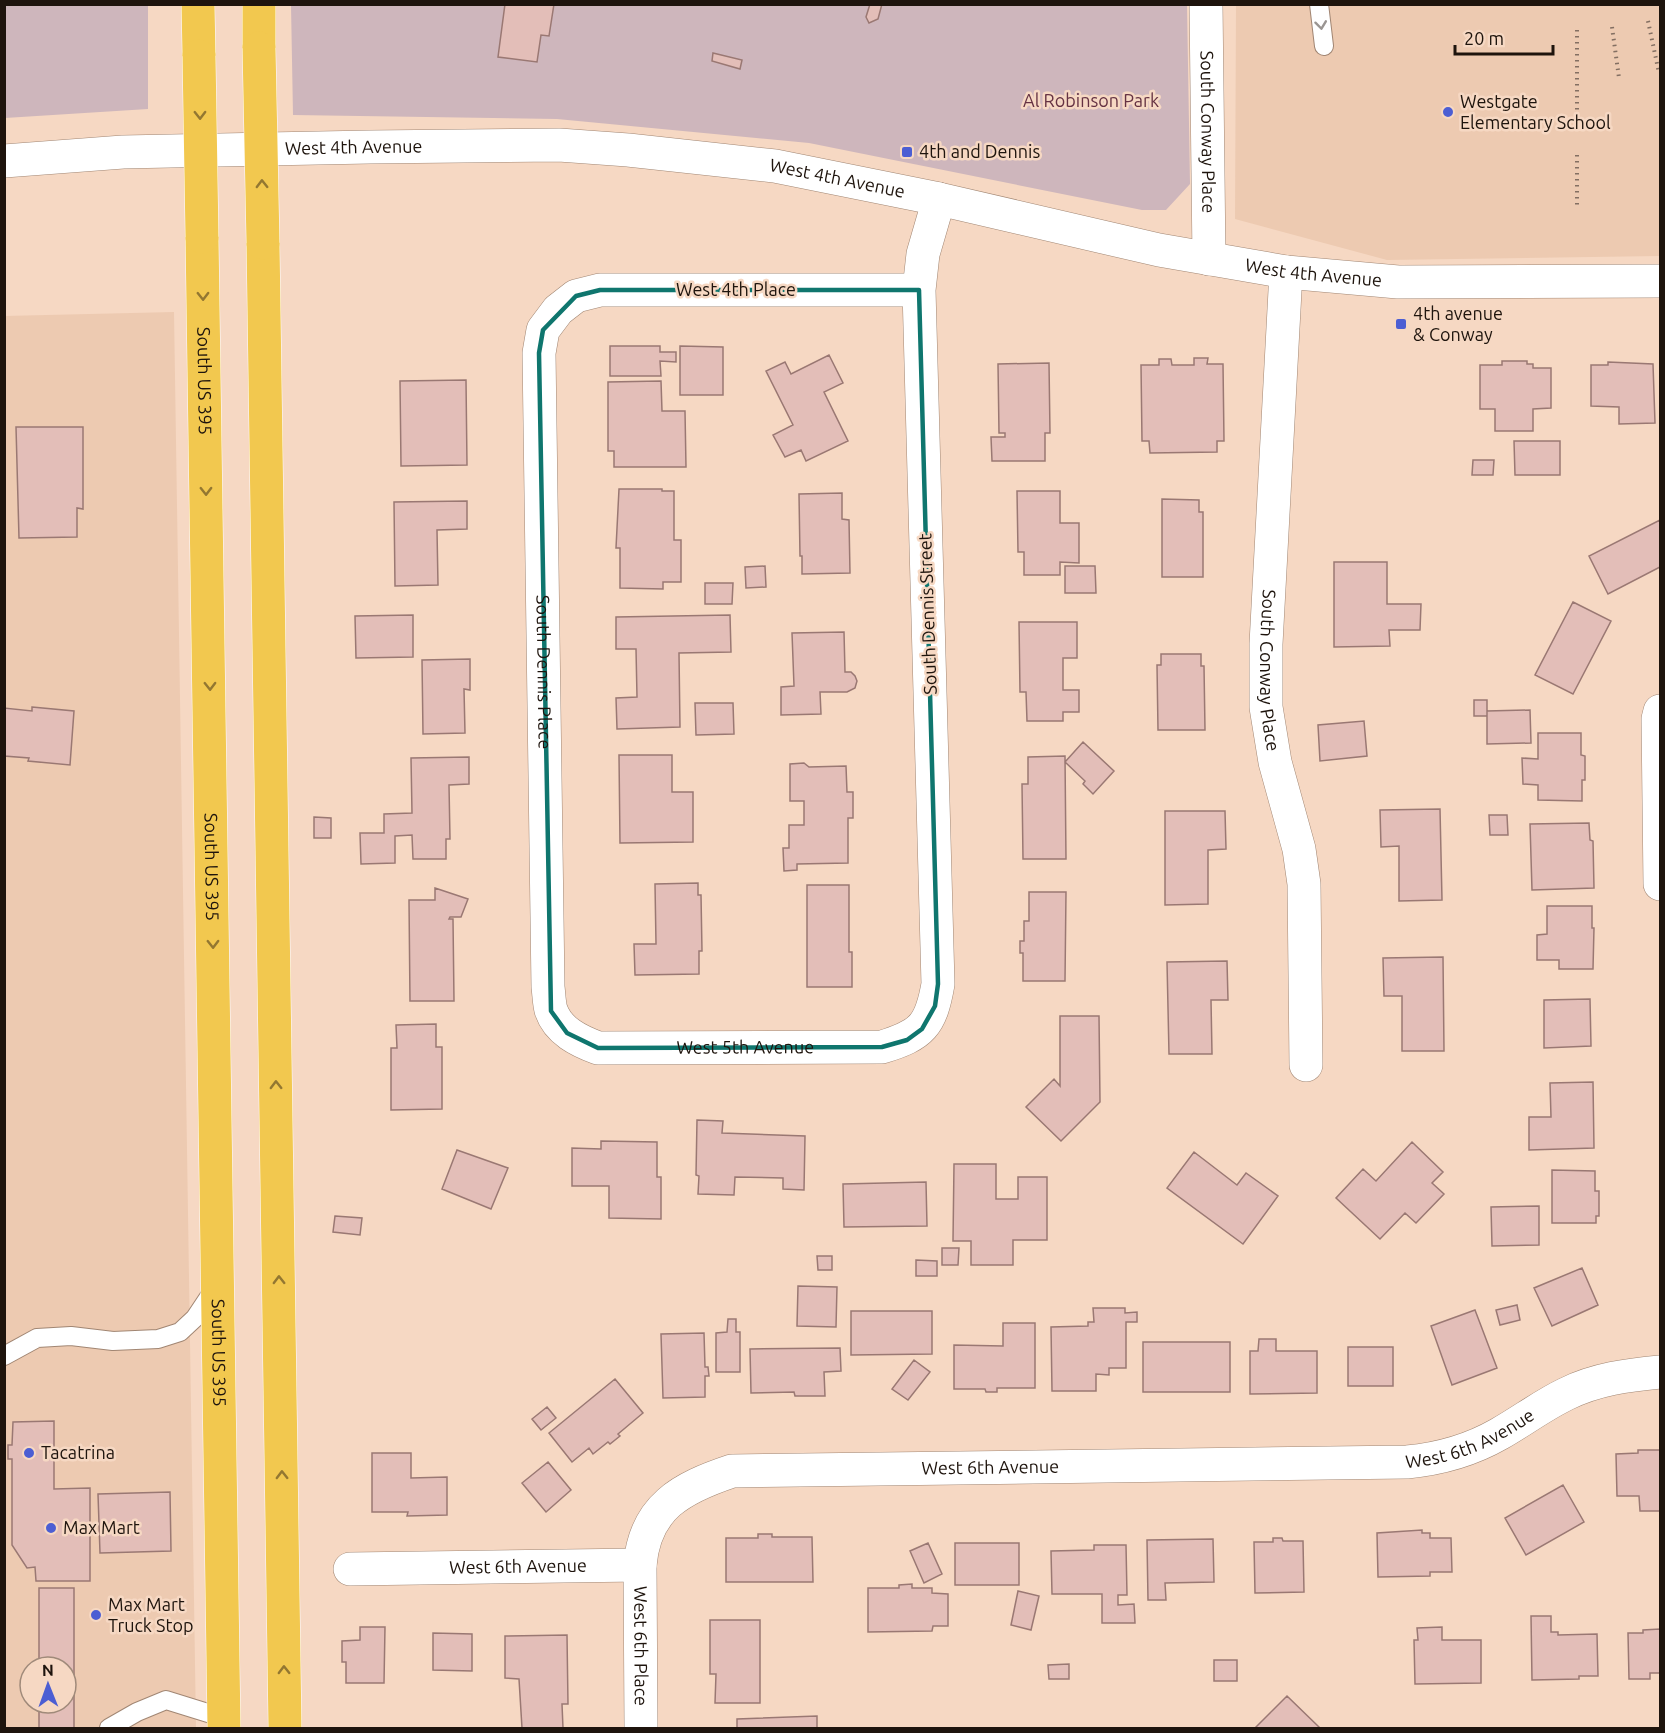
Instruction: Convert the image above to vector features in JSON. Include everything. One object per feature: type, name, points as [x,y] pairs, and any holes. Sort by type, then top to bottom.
[{"type":"highway","name":"South US 395","points":[[198,4],[210,670],[224,1723]]},
{"type":"highway","points":[[259,4],[285,1728]]},
{"type":"street","name":"South Conway Place","points":[[1206,4],[1209,259]]},
{"type":"street","name":"West 4th Avenue","points":[[4,161],[123,152],[559,146],[640,151],[775,166],[939,199],[1159,250],[1286,272],[1398,282],[1660,281]]},
{"type":"street","name":"South Dennis Street","points":[[922,1029],[935,1006],[938,984],[919,290],[923,254],[939,199]]},
{"type":"street","name":"South Conway Place","points":[[1286,272],[1266,644],[1266,707],[1275,762],[1299,849],[1304,884],[1306,1065]]},
{"type":"street","name":"West 4th Place","points":[[558,310],[576,296],[600,290],[919,290]]},
{"type":"street","name":"South Dennis Place","points":[[558,310],[543,330],[539,353],[548,987],[551,1011],[567,1034]]},
{"type":"street","points":[[1660,711],[1658,719],[1660,884]]},
{"type":"street","name":"West 5th Avenue","points":[[567,1034],[598,1048],[882,1047],[907,1040],[922,1029]]},
{"type":"street","name":"West 6th Avenue","points":[[350,1569],[640,1565],[642,1544],[651,1522],[666,1505],[686,1489],[732,1471],[1437,1459],[1497,1436],[1566,1394],[1596,1382],[1628,1375],[1660,1372]]},
{"type":"street","name":"West 6th Place","points":[[640,1565],[641,1728]]},
{"type":"lane","points":[[1318,4],[1324,46]]},
{"type":"lane","points":[[4,1356],[37,1338],[71,1336],[113,1341],[158,1339],[180,1332],[195,1318],[217,1286]]},
{"type":"lane","points":[[109,1728],[166,1700],[224,1723]]},
{"type":"path","points":[[1648,21],[1659,73]]},
{"type":"path","points":[[1612,27],[1619,78]]},
{"type":"path","points":[[1576,30],[1577,129]]},
{"type":"path","points":[[1577,155],[1577,205]]},
{"type":"highlighted area","points":[[600,290],[919,290],[938,984],[935,1006],[922,1029],[907,1040],[882,1047],[598,1048],[567,1033],[551,1011],[539,353],[543,330],[576,296]]},
{"type":"shaded area","name":"Westgate Elementary School","points":[[1236,5],[1660,5],[1660,256],[1387,260],[1235,219]]},
{"type":"shaded area","points":[[174,312],[196,1728],[5,1728],[4,316]]},
{"type":"green space","points":[[5,4],[148,5],[148,109],[5,118]]},
{"type":"green space","name":"Al Robinson Park","points":[[291,5],[1187,5],[1190,184],[1166,210],[1142,210],[809,143],[557,119],[293,115]]},
{"type":"building","points":[[505,4],[554,4],[549,36],[541,35],[537,62],[498,57]]},
{"type":"building","points":[[870,4],[882,4],[878,19],[869,23],[866,17]]},
{"type":"building","points":[[713,53],[742,60],[740,69],[712,61]]},
{"type":"building","points":[[610,346],[660,346],[660,352],[676,352],[676,362],[660,361],[661,376],[610,376]]},
{"type":"building","points":[[680,346],[723,347],[723,395],[680,395]]},
{"type":"building","points":[[829,355],[843,383],[824,392],[848,441],[806,461],[801,450],[785,457],[773,435],[793,425],[766,371],[785,362],[791,374]]},
{"type":"building","points":[[1194,358],[1208,358],[1207,364],[1223,364],[1224,441],[1217,441],[1217,452],[1150,453],[1149,441],[1142,441],[1141,365],[1159,365],[1159,359],[1171,359],[1172,365],[1194,365]]},
{"type":"building","points":[[1502,361],[1527,361],[1527,364],[1533,364],[1533,368],[1551,368],[1551,408],[1533,409],[1533,431],[1495,431],[1495,409],[1480,409],[1480,365],[1502,365]]},
{"type":"building","points":[[1608,362],[1653,364],[1655,423],[1619,424],[1619,407],[1591,406],[1591,365],[1608,365]]},
{"type":"building","points":[[1049,363],[1050,433],[1045,433],[1045,461],[992,461],[991,437],[1005,437],[1005,433],[999,433],[998,364]]},
{"type":"building","points":[[466,380],[467,465],[401,466],[400,381]]},
{"type":"building","points":[[661,381],[662,411],[685,411],[686,467],[614,467],[614,451],[608,451],[608,382]]},
{"type":"building","points":[[16,427],[83,427],[83,509],[77,508],[77,537],[19,538]]},
{"type":"building","points":[[1514,441],[1560,441],[1560,475],[1515,475]]},
{"type":"building","points":[[1473,460],[1494,460],[1493,475],[1472,475]]},
{"type":"building","points":[[619,489],[674,491],[674,540],[681,540],[681,582],[663,582],[663,589],[620,588],[620,548],[616,548]]},
{"type":"building","points":[[1017,491],[1060,491],[1060,523],[1079,523],[1079,563],[1060,562],[1060,575],[1024,575],[1024,552],[1018,552]]},
{"type":"building","points":[[842,493],[842,519],[849,520],[850,573],[802,574],[799,494]]},
{"type":"building","points":[[1162,499],[1199,500],[1199,512],[1203,512],[1203,577],[1162,577]]},
{"type":"building","points":[[467,501],[467,529],[437,530],[438,585],[395,586],[394,502]]},
{"type":"building","points":[[1660,520],[1660,567],[1608,594],[1589,556]]},
{"type":"building","points":[[1334,562],[1387,562],[1387,604],[1421,604],[1420,630],[1389,630],[1390,646],[1334,647]]},
{"type":"building","points":[[765,566],[766,587],[746,588],[745,567]]},
{"type":"building","points":[[1065,566],[1095,566],[1096,593],[1065,593]]},
{"type":"building","points":[[705,583],[733,583],[732,604],[705,604]]},
{"type":"building","points":[[1573,602],[1611,621],[1573,694],[1535,675]]},
{"type":"building","points":[[413,615],[413,657],[356,658],[355,616]]},
{"type":"building","points":[[730,615],[731,652],[679,653],[680,727],[617,729],[616,698],[637,697],[636,649],[616,649],[616,617]]},
{"type":"building","points":[[1019,622],[1077,622],[1077,658],[1063,658],[1063,690],[1079,690],[1079,712],[1063,712],[1063,721],[1027,721],[1026,692],[1020,692]]},
{"type":"building","points":[[844,632],[845,672],[851,672],[855,676],[857,681],[855,688],[847,692],[820,692],[821,714],[781,715],[781,687],[794,686],[792,633]]},
{"type":"building","points":[[1161,654],[1201,654],[1201,666],[1204,666],[1205,730],[1158,730],[1157,665],[1161,665]]},
{"type":"building","points":[[470,659],[470,690],[464,689],[465,733],[423,734],[422,660]]},
{"type":"building","points":[[1474,700],[1487,700],[1487,716],[1474,716]]},
{"type":"building","points":[[695,703],[733,703],[734,734],[696,735]]},
{"type":"building","points":[[32,707],[74,711],[70,765],[4,756],[4,708],[32,711]]},
{"type":"building","points":[[1530,710],[1531,743],[1487,744],[1487,711]]},
{"type":"building","points":[[1364,721],[1367,756],[1320,761],[1318,725]]},
{"type":"building","points":[[1538,733],[1581,733],[1581,755],[1585,756],[1582,801],[1538,800],[1538,785],[1523,784],[1522,758],[1538,759]]},
{"type":"building","points":[[1083,742],[1114,771],[1093,794],[1083,784],[1085,781],[1065,762]]},
{"type":"building","points":[[619,755],[672,755],[672,792],[693,792],[693,842],[620,843]]},
{"type":"building","points":[[1065,756],[1066,859],[1023,859],[1022,784],[1028,784],[1028,757]]},
{"type":"building","points":[[469,757],[469,784],[449,785],[450,839],[446,839],[446,859],[413,859],[412,835],[395,836],[395,863],[361,864],[360,833],[384,833],[384,814],[412,813],[411,758]]},
{"type":"building","points":[[804,763],[809,767],[846,766],[847,792],[853,792],[853,818],[848,818],[848,863],[797,864],[797,870],[784,871],[783,848],[789,848],[789,825],[804,825],[804,801],[790,801],[790,764]]},
{"type":"building","points":[[1440,809],[1442,900],[1399,901],[1399,846],[1381,847],[1380,810]]},
{"type":"building","points":[[1165,811],[1225,811],[1226,849],[1208,850],[1208,904],[1165,905]]},
{"type":"building","points":[[1489,815],[1507,815],[1508,835],[1490,835]]},
{"type":"building","points":[[314,817],[331,818],[331,838],[314,838]]},
{"type":"building","points":[[1589,823],[1590,840],[1593,841],[1594,888],[1532,890],[1530,824]]},
{"type":"building","points":[[698,883],[698,895],[701,895],[702,951],[699,951],[699,974],[635,975],[634,944],[656,944],[655,884]]},
{"type":"building","points":[[807,885],[849,885],[849,952],[852,952],[852,987],[807,987]]},
{"type":"building","points":[[435,888],[468,899],[461,917],[450,917],[449,919],[453,919],[454,1001],[410,1001],[409,900],[435,900]]},
{"type":"building","points":[[1029,892],[1066,892],[1065,981],[1023,981],[1023,953],[1020,953],[1020,941],[1024,941],[1024,921],[1029,921]]},
{"type":"building","points":[[1547,906],[1592,906],[1593,969],[1559,969],[1559,960],[1537,960],[1537,935],[1547,934]]},
{"type":"building","points":[[1443,957],[1444,1051],[1402,1051],[1402,996],[1384,996],[1383,958]]},
{"type":"building","points":[[1227,961],[1228,1000],[1211,1000],[1212,1054],[1169,1054],[1167,962]]},
{"type":"building","points":[[1590,999],[1591,1046],[1544,1048],[1544,1000]]},
{"type":"building","points":[[1060,1016],[1099,1016],[1100,1102],[1061,1141],[1026,1107],[1054,1079],[1060,1086]]},
{"type":"building","points":[[436,1024],[436,1047],[442,1047],[442,1109],[391,1110],[391,1048],[397,1048],[396,1025]]},
{"type":"building","points":[[1593,1082],[1594,1148],[1529,1150],[1529,1117],[1551,1117],[1550,1083]]},
{"type":"building","points":[[697,1120],[723,1121],[722,1133],[805,1136],[804,1190],[783,1189],[783,1178],[735,1177],[734,1195],[698,1194]]},
{"type":"building","points":[[601,1141],[657,1142],[657,1177],[661,1177],[661,1219],[609,1218],[609,1186],[572,1186],[572,1148],[601,1149]]},
{"type":"building","points":[[1412,1142],[1443,1172],[1432,1183],[1444,1194],[1416,1223],[1405,1213],[1380,1239],[1336,1198],[1363,1169],[1376,1181]]},
{"type":"building","points":[[457,1150],[508,1168],[491,1209],[442,1189]]},
{"type":"building","points":[[1194,1152],[1237,1185],[1246,1173],[1278,1196],[1243,1244],[1167,1188]]},
{"type":"building","points":[[954,1164],[996,1164],[996,1199],[1018,1199],[1018,1177],[1047,1177],[1047,1240],[1013,1240],[1013,1265],[971,1265],[971,1241],[953,1241]]},
{"type":"building","points":[[1552,1170],[1595,1171],[1595,1191],[1599,1191],[1599,1216],[1596,1216],[1596,1223],[1552,1223]]},
{"type":"building","points":[[926,1182],[927,1226],[844,1227],[843,1184]]},
{"type":"building","points":[[1539,1206],[1539,1245],[1492,1246],[1491,1207]]},
{"type":"building","points":[[335,1216],[362,1218],[360,1235],[333,1232]]},
{"type":"building","points":[[942,1248],[959,1248],[958,1265],[942,1265]]},
{"type":"building","points":[[817,1256],[832,1256],[832,1270],[818,1270]]},
{"type":"building","points":[[916,1260],[937,1261],[937,1276],[916,1276]]},
{"type":"building","points":[[1582,1268],[1598,1305],[1552,1326],[1534,1288]]},
{"type":"building","points":[[798,1286],[837,1287],[836,1327],[797,1326]]},
{"type":"building","points":[[1517,1305],[1520,1320],[1500,1325],[1496,1310]]},
{"type":"building","points":[[1093,1308],[1125,1308],[1125,1313],[1137,1312],[1137,1322],[1126,1322],[1126,1368],[1109,1368],[1109,1375],[1096,1374],[1096,1391],[1052,1391],[1051,1327],[1088,1326],[1088,1322],[1094,1322]]},
{"type":"building","points":[[1475,1310],[1497,1368],[1452,1385],[1431,1326]]},
{"type":"building","points":[[851,1311],[932,1311],[932,1354],[851,1355]]},
{"type":"building","points":[[728,1319],[736,1319],[736,1332],[740,1332],[740,1372],[716,1372],[716,1333],[727,1332]]},
{"type":"building","points":[[1003,1323],[1035,1323],[1035,1388],[997,1388],[997,1392],[986,1392],[985,1389],[954,1389],[954,1345],[1003,1346]]},
{"type":"building","points":[[704,1333],[705,1367],[708,1367],[709,1376],[705,1376],[705,1397],[663,1398],[661,1334]]},
{"type":"building","points":[[1259,1339],[1276,1339],[1276,1351],[1317,1351],[1317,1393],[1250,1394],[1250,1351],[1258,1351]]},
{"type":"building","points":[[1143,1342],[1230,1342],[1230,1392],[1143,1392]]},
{"type":"building","points":[[1348,1347],[1393,1347],[1393,1386],[1348,1386]]},
{"type":"building","points":[[840,1348],[841,1371],[824,1372],[825,1396],[795,1396],[794,1392],[751,1393],[750,1349]]},
{"type":"building","points":[[914,1360],[930,1372],[908,1400],[892,1389]]},
{"type":"building","points":[[615,1379],[643,1413],[618,1434],[620,1436],[610,1444],[608,1442],[593,1454],[589,1448],[572,1462],[549,1433]]},
{"type":"building","points":[[547,1407],[556,1418],[541,1430],[532,1419]]},
{"type":"building","points":[[54,1421],[54,1489],[90,1488],[90,1581],[36,1581],[35,1567],[27,1568],[12,1545],[12,1459],[8,1459],[8,1445],[12,1445],[13,1422]]},
{"type":"building","points":[[1638,1450],[1660,1450],[1660,1511],[1640,1511],[1639,1496],[1617,1496],[1616,1454],[1638,1453]]},
{"type":"building","points":[[372,1453],[411,1453],[411,1478],[447,1477],[447,1515],[407,1516],[408,1512],[372,1512]]},
{"type":"building","points":[[548,1462],[571,1490],[546,1512],[522,1483]]},
{"type":"building","points":[[1563,1485],[1584,1522],[1526,1555],[1505,1518]]},
{"type":"building","points":[[170,1492],[171,1551],[100,1553],[98,1494]]},
{"type":"building","points":[[1422,1530],[1422,1533],[1430,1533],[1430,1538],[1451,1538],[1452,1572],[1430,1572],[1430,1576],[1378,1577],[1377,1533]]},
{"type":"building","points":[[758,1534],[772,1534],[772,1537],[812,1537],[813,1582],[726,1582],[726,1538],[758,1538]]},
{"type":"building","points":[[1273,1538],[1282,1538],[1283,1541],[1303,1541],[1304,1592],[1255,1593],[1254,1542],[1273,1542]]},
{"type":"building","points":[[1213,1539],[1214,1582],[1165,1583],[1166,1600],[1148,1600],[1147,1540]]},
{"type":"building","points":[[928,1543],[942,1574],[924,1583],[910,1551]]},
{"type":"building","points":[[955,1543],[1019,1543],[1019,1585],[955,1585]]},
{"type":"building","points":[[1094,1545],[1126,1545],[1127,1595],[1118,1595],[1118,1605],[1134,1604],[1135,1623],[1102,1623],[1102,1594],[1052,1594],[1051,1551],[1094,1550]]},
{"type":"building","points":[[912,1584],[912,1588],[932,1588],[932,1593],[948,1594],[948,1626],[933,1626],[932,1631],[868,1632],[868,1588],[899,1588],[899,1585]]},
{"type":"building","points":[[39,1588],[74,1588],[74,1655],[39,1655]]},
{"type":"building","points":[[1018,1591],[1039,1596],[1031,1630],[1011,1625]]},
{"type":"building","points":[[1531,1616],[1551,1616],[1551,1632],[1558,1632],[1558,1635],[1597,1634],[1598,1676],[1579,1676],[1579,1679],[1532,1680]]},
{"type":"building","points":[[710,1620],[760,1620],[760,1703],[715,1703],[716,1674],[710,1674]]},
{"type":"building","points":[[360,1627],[385,1627],[384,1683],[346,1683],[346,1662],[342,1662],[342,1641],[360,1640]]},
{"type":"building","points":[[1442,1627],[1442,1640],[1481,1640],[1481,1683],[1415,1684],[1414,1640],[1418,1640],[1417,1628]]},
{"type":"building","points":[[1660,1629],[1660,1673],[1650,1673],[1650,1679],[1629,1679],[1628,1633],[1643,1633],[1643,1630]]},
{"type":"building","points":[[433,1633],[472,1634],[472,1671],[433,1670]]},
{"type":"building","points":[[567,1635],[568,1704],[562,1704],[563,1728],[522,1728],[519,1679],[505,1678],[505,1636]]},
{"type":"building","points":[[1214,1660],[1237,1660],[1237,1681],[1214,1681]]},
{"type":"building","points":[[1069,1664],[1069,1679],[1049,1679],[1048,1665]]},
{"type":"building","points":[[1287,1696],[1320,1728],[1255,1728]]},
{"type":"building","points":[[39,1715],[74,1715],[74,1728],[39,1728]]},
{"type":"building","points":[[817,1716],[817,1728],[737,1728],[737,1719]]},
{"type":"place","name":"Westgate Elementary School","points":[[1448,112]]},
{"type":"place","name":"4th and Dennis","points":[[907,152]]},
{"type":"place","name":"4th avenue & Conway","points":[[1401,324]]},
{"type":"place","name":"Tacatrina","points":[[29,1453]]},
{"type":"place","name":"Max Mart","points":[[51,1528]]},
{"type":"place","name":"Max Mart Truck Stop","points":[[96,1615]]}]
